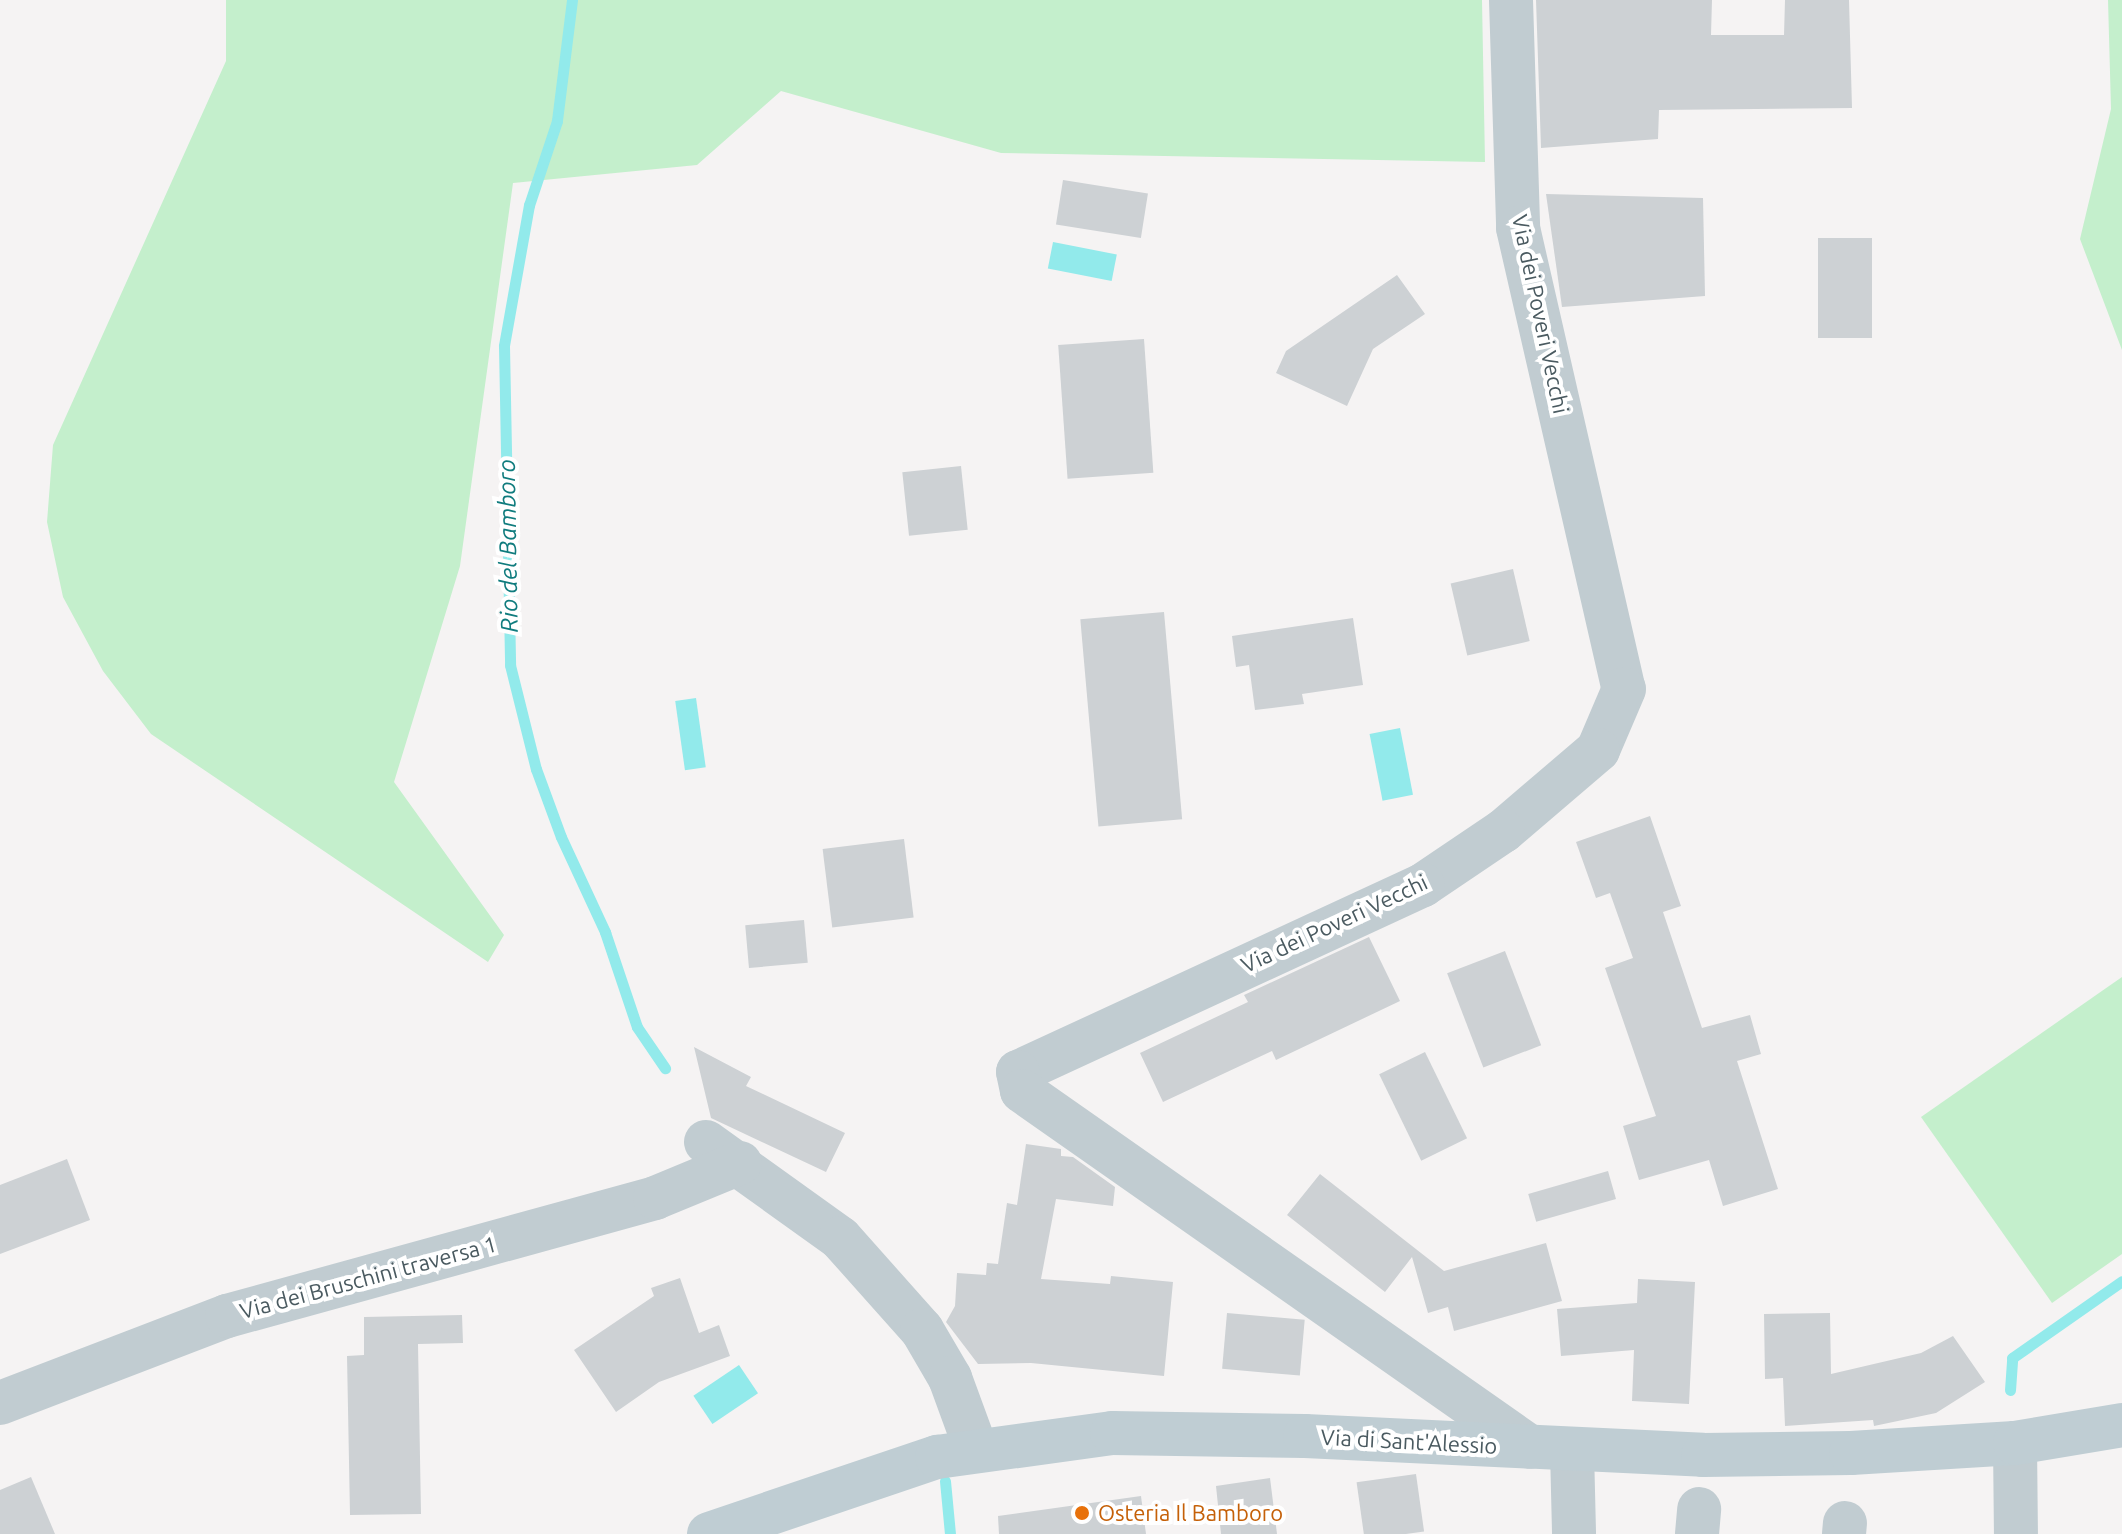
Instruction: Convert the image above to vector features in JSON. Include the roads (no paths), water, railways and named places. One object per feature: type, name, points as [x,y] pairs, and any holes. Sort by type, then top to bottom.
[{"type":"street","name":"Via dei Poveri Vecchi","points":[[1511,0],[1518,228],[1624,689],[1598,750],[1503,831],[1423,885],[1018,1072],[1022,1091],[1551,1448]]},
{"type":"street","name":"Via dei Bruschini traversa 1","points":[[0,1403],[227,1316],[655,1198],[723,1152],[840,1238],[922,1330],[950,1378],[976,1449]]},
{"type":"street","name":"Via di Sant'Alessio","points":[[709,1534],[902,1468],[976,1449],[1112,1433],[1182,1432],[1551,1448],[1851,1453],[2015,1443],[2122,1425]]},
{"type":"street","points":[[2015,1443],[2016,1534]]},
{"type":"street","points":[[1551,1448],[1574,1534]]},
{"type":"water","points":[[1053,242],[1117,254],[1112,281],[1048,269]]},
{"type":"water","points":[[696,698],[706,767],[685,770],[675,701]]},
{"type":"water","points":[[1400,728],[1413,795],[1383,801],[1370,734]]},
{"type":"water","points":[[739,1365],[758,1393],[712,1424],[693,1396]]},
{"type":"waterway","name":"Rio del Bamboro","points":[[572,0],[557,121],[529,205],[504,346],[510,665],[536,769],[561,837],[605,932],[637,1027],[665,1068]]},
{"type":"waterway","points":[[2010,1390],[2012,1358],[2122,1281]]},
{"type":"waterway","name":"Rio del Bamboro","points":[[945,1481],[950,1534]]},
{"type":"place","name":"Osteria Il Bamboro","points":[[1082,1513]]}]
